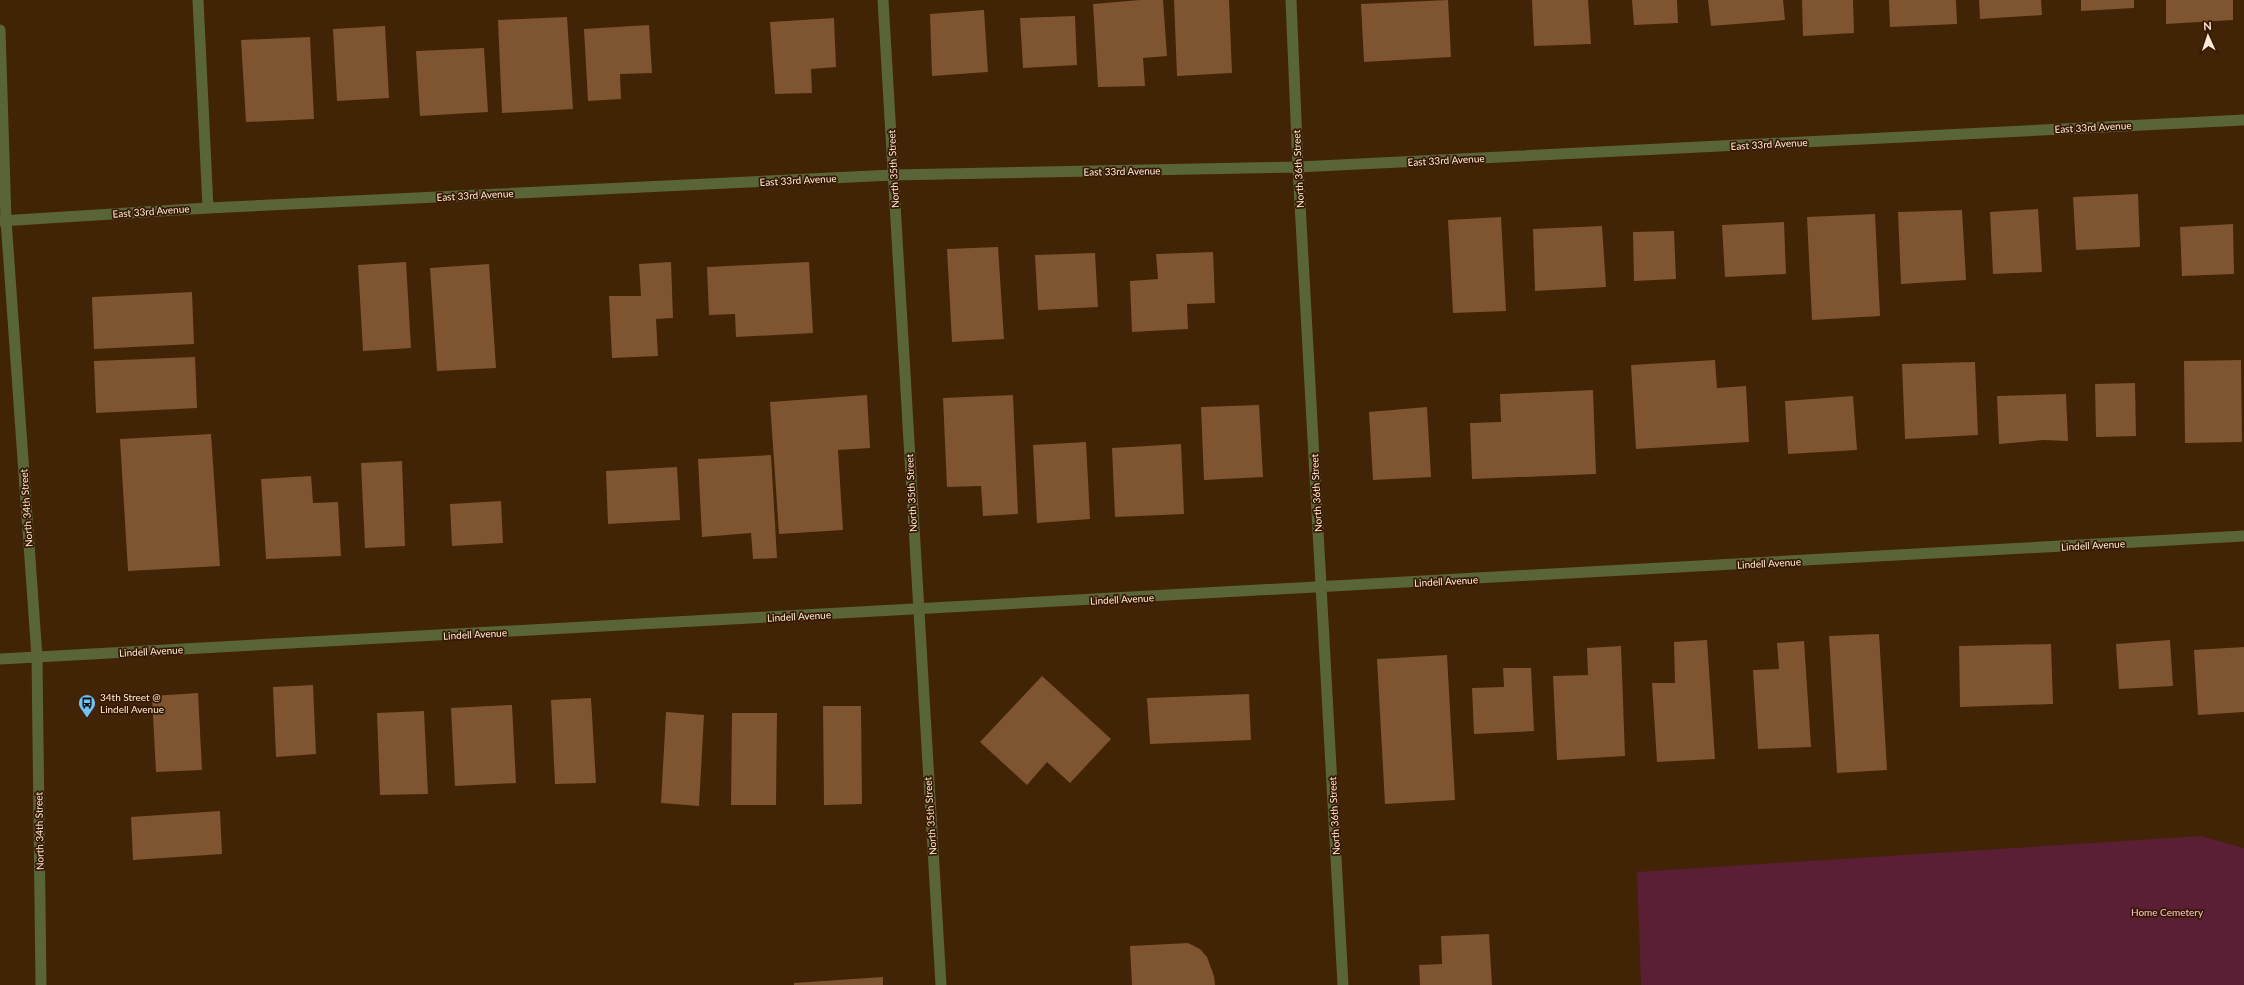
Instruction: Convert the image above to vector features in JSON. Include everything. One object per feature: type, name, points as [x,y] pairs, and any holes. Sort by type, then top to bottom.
[{"type":"street","points":[[198,0],[208,208]]},
{"type":"street","name":"North 35th Street","points":[[883,0],[941,985]]},
{"type":"street","name":"North 36th Street","points":[[1291,0],[1298,167],[1343,985]]},
{"type":"street","name":"North 34th Street","points":[[0,30],[3,221],[37,657],[41,985]]},
{"type":"street","name":"East 33rd Avenue","points":[[3,221],[208,208],[893,175],[1298,167],[2244,120]]},
{"type":"street","name":"Lindell Avenue","points":[[0,659],[1322,588],[2244,536]]},
{"type":"green space","name":"Home Cemetery","points":[[2201,836],[2244,848],[2244,985],[1641,985],[1637,872]]},
{"type":"building","points":[[1140,0],[1163,0],[1167,56],[1143,58],[1145,86],[1098,87],[1093,4]]},
{"type":"building","points":[[1174,0],[1229,0],[1232,73],[1177,76]]},
{"type":"building","points":[[1448,0],[1451,57],[1364,62],[1361,4]]},
{"type":"building","points":[[1532,0],[1588,0],[1591,44],[1534,46]]},
{"type":"building","points":[[1632,0],[1677,0],[1678,23],[1634,25]]},
{"type":"building","points":[[1708,0],[1783,0],[1785,20],[1711,26]]},
{"type":"building","points":[[1802,0],[1853,0],[1854,33],[1803,36]]},
{"type":"building","points":[[1889,0],[1956,0],[1957,24],[1890,27]]},
{"type":"building","points":[[1979,0],[2041,0],[2042,15],[1980,19]]},
{"type":"building","points":[[2081,0],[2134,0],[2134,8],[2081,11]]},
{"type":"building","points":[[2166,0],[2233,0],[2233,20],[2166,24]]},
{"type":"building","points":[[984,10],[988,72],[932,76],[930,14]]},
{"type":"building","points":[[1075,16],[1077,65],[1023,68],[1020,18]]},
{"type":"building","points":[[567,17],[573,109],[502,113],[498,20]]},
{"type":"building","points":[[834,18],[836,67],[811,69],[812,93],[775,94],[770,22]]},
{"type":"building","points":[[649,25],[652,73],[620,74],[621,99],[588,101],[584,29]]},
{"type":"building","points":[[385,26],[389,98],[337,101],[333,29]]},
{"type":"building","points":[[310,37],[314,119],[246,122],[241,40]]},
{"type":"building","points":[[484,48],[488,112],[420,116],[416,51]]},
{"type":"building","points":[[2138,194],[2140,247],[2076,250],[2073,197]]},
{"type":"building","points":[[2038,209],[2042,272],[1993,274],[1990,212]]},
{"type":"building","points":[[1962,210],[1966,280],[1901,284],[1898,212]]},
{"type":"building","points":[[1875,214],[1880,316],[1812,320],[1807,217]]},
{"type":"building","points":[[1501,217],[1506,311],[1453,313],[1448,220]]},
{"type":"building","points":[[1784,222],[1786,274],[1725,277],[1722,225]]},
{"type":"building","points":[[2233,224],[2234,274],[2182,276],[2180,227]]},
{"type":"building","points":[[1602,226],[1606,287],[1535,291],[1533,229]]},
{"type":"building","points":[[1674,231],[1676,279],[1634,281],[1633,232]]},
{"type":"building","points":[[998,247],[1004,339],[952,342],[947,249]]},
{"type":"building","points":[[1213,252],[1215,303],[1187,304],[1188,329],[1132,332],[1130,281],[1158,279],[1156,254]]},
{"type":"building","points":[[1095,253],[1098,307],[1038,310],[1035,255]]},
{"type":"building","points":[[406,262],[411,348],[363,351],[358,265]]},
{"type":"building","points":[[671,262],[673,318],[656,319],[658,356],[612,358],[609,296],[641,296],[639,264]]},
{"type":"building","points":[[809,262],[813,333],[736,337],[735,314],[709,315],[707,267]]},
{"type":"building","points":[[489,264],[496,368],[437,371],[430,268]]},
{"type":"building","points":[[192,292],[194,344],[94,349],[92,297]]},
{"type":"building","points":[[195,357],[197,408],[96,413],[94,361]]},
{"type":"building","points":[[1715,360],[1717,388],[1746,386],[1749,442],[1636,449],[1631,365]]},
{"type":"building","points":[[2241,360],[2242,442],[2185,443],[2184,361]]},
{"type":"building","points":[[1975,362],[1978,435],[1905,439],[1902,364]]},
{"type":"building","points":[[2135,383],[2136,436],[2096,437],[2095,384]]},
{"type":"building","points":[[1593,390],[1596,474],[1472,479],[1470,423],[1501,422],[1500,394]]},
{"type":"building","points":[[2066,394],[2068,441],[2044,440],[1999,444],[1997,396]]},
{"type":"building","points":[[867,395],[870,448],[838,450],[843,530],[779,534],[770,402]]},
{"type":"building","points":[[1013,395],[1018,514],[983,516],[981,486],[947,487],[943,398]]},
{"type":"building","points":[[1853,396],[1857,450],[1788,454],[1785,401]]},
{"type":"building","points":[[1259,405],[1263,477],[1204,480],[1201,407]]},
{"type":"building","points":[[1427,407],[1431,477],[1373,480],[1369,412]]},
{"type":"building","points":[[211,434],[220,566],[128,571],[120,439]]},
{"type":"building","points":[[1086,442],[1090,519],[1037,523],[1033,445]]},
{"type":"building","points":[[1181,444],[1184,514],[1115,517],[1112,448]]},
{"type":"building","points":[[771,455],[777,558],[753,559],[751,533],[702,537],[698,459]]},
{"type":"building","points":[[402,461],[405,546],[365,548],[361,463]]},
{"type":"building","points":[[677,467],[680,520],[608,524],[606,471]]},
{"type":"building","points":[[311,476],[313,503],[338,502],[341,556],[266,559],[261,479]]},
{"type":"building","points":[[501,501],[503,543],[452,546],[450,504]]},
{"type":"building","points":[[1879,634],[1887,770],[1837,773],[1829,636]]},
{"type":"building","points":[[1707,640],[1715,759],[1657,762],[1652,683],[1675,683],[1674,642]]},
{"type":"building","points":[[2170,640],[2173,686],[2119,689],[2116,644]]},
{"type":"building","points":[[1804,641],[1811,747],[1758,749],[1753,670],[1779,669],[1777,643]]},
{"type":"building","points":[[2051,644],[2053,704],[1960,707],[1959,646]]},
{"type":"building","points":[[1621,646],[1625,756],[1557,760],[1553,676],[1588,675],[1587,648]]},
{"type":"building","points":[[2244,647],[2244,712],[2198,715],[2194,650]]},
{"type":"building","points":[[1447,655],[1455,800],[1385,804],[1377,659]]},
{"type":"building","points":[[1503,668],[1531,668],[1534,731],[1474,734],[1472,688],[1504,687]]},
{"type":"building","points":[[1042,676],[1111,739],[1070,783],[1047,762],[1027,785],[980,742]]},
{"type":"building","points":[[313,685],[316,754],[276,757],[273,687]]},
{"type":"building","points":[[198,693],[202,770],[156,772],[152,696]]},
{"type":"building","points":[[1249,694],[1251,740],[1150,744],[1147,698]]},
{"type":"building","points":[[591,698],[596,783],[555,784],[551,700]]},
{"type":"building","points":[[512,705],[516,783],[455,786],[451,708]]},
{"type":"building","points":[[823,706],[861,706],[862,804],[824,805]]},
{"type":"building","points":[[424,711],[428,794],[380,795],[377,713]]},
{"type":"building","points":[[666,712],[704,715],[699,806],[661,803]]},
{"type":"building","points":[[732,713],[777,713],[776,805],[731,805]]},
{"type":"building","points":[[220,811],[222,854],[133,860],[131,817]]},
{"type":"building","points":[[1489,934],[1492,985],[1420,985],[1419,965],[1442,964],[1441,936]]},
{"type":"building","points":[[1188,943],[1200,949],[1207,957],[1214,976],[1215,985],[1132,985],[1130,946]]},
{"type":"building","points":[[883,977],[883,985],[794,985],[794,983]]},
{"type":"place","name":"34th Street @ Lindell Avenue","points":[[87,718]]}]
